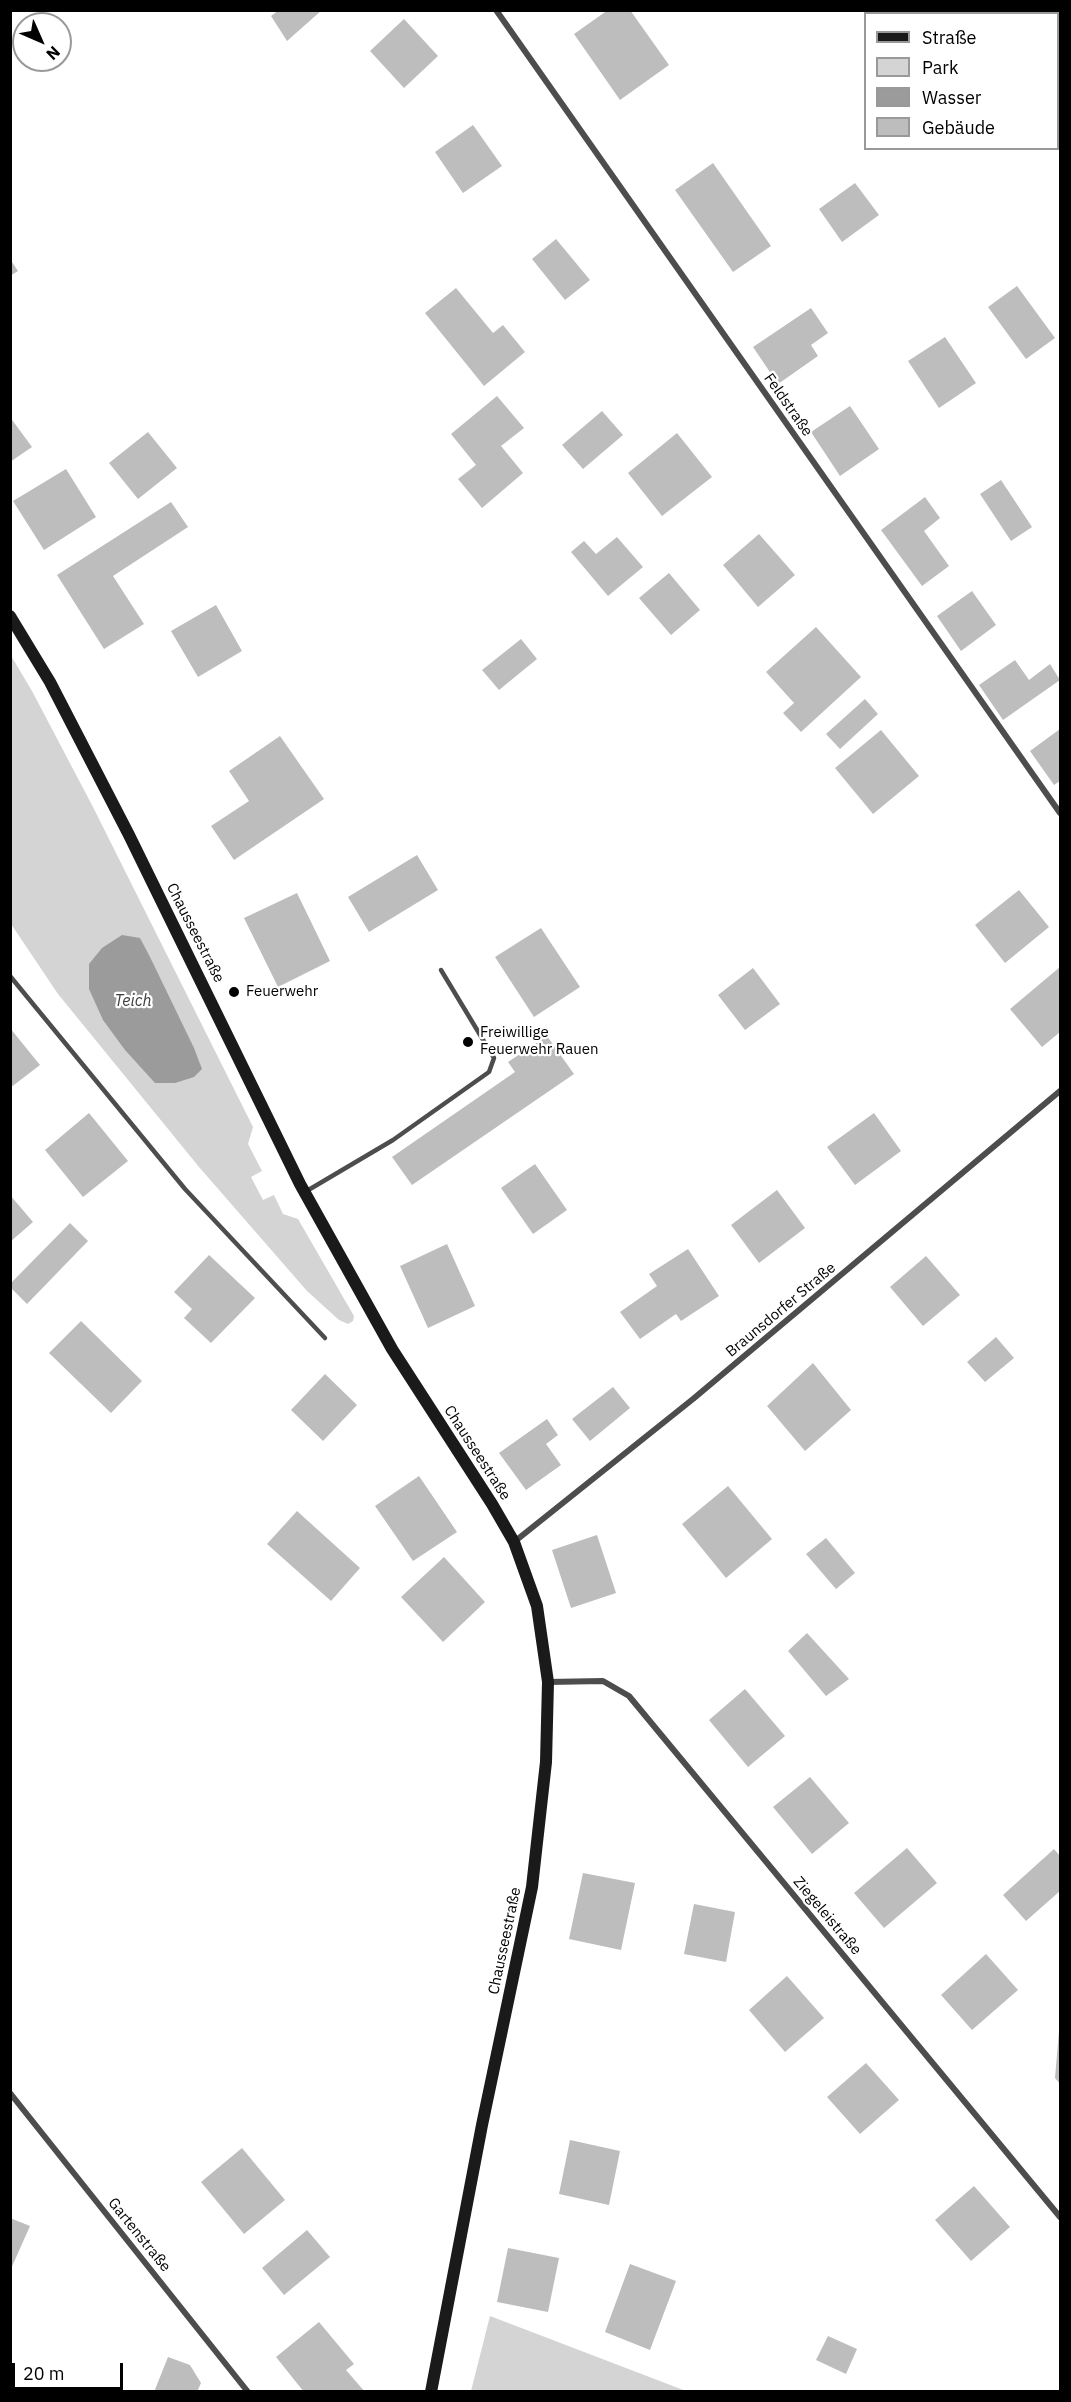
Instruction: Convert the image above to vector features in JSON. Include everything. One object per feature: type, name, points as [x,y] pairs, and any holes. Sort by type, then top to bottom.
[{"type":"main road","name":"Chausseestraße","points":[[10,616],[50,682],[129,835],[305,1192],[392,1349],[514,1542],[537,1606],[548,1682],[546,1762],[532,1887],[480,2136],[431,2391]]},
{"type":"street","name":"Feldstraße","points":[[496,10],[1060,813]]},
{"type":"street","name":"Braunsdorfer Straße","points":[[514,1542],[693,1400],[1060,1091]]},
{"type":"street","name":"Ziegeleistraße","points":[[548,1682],[603,1681],[629,1696],[1060,2217]]},
{"type":"street","name":"Gartenstraße","points":[[10,2093],[248,2391]]},
{"type":"lane","points":[[305,1192],[393,1140],[489,1072],[494,1058],[441,970]]},
{"type":"lane","points":[[10,976],[185,1189],[325,1338]]},
{"type":"green space","points":[[10,654],[93,807],[253,1127],[248,1144],[262,1171],[251,1177],[263,1200],[274,1195],[283,1214],[298,1219],[354,1316],[353,1321],[348,1324],[339,1320],[307,1291],[199,1167],[58,994],[11,924]]},
{"type":"green space","points":[[490,2316],[686,2391],[471,2391]]},
{"type":"water","name":"Teich","points":[[122,935],[140,938],[150,957],[202,1069],[194,1077],[175,1083],[155,1083],[125,1050],[103,1020],[89,989],[89,964],[102,948]]},
{"type":"building","points":[[279,10],[322,10],[287,41],[271,16]]},
{"type":"building","points":[[608,10],[630,10],[669,65],[620,100],[574,34]]},
{"type":"building","points":[[404,19],[438,56],[404,88],[370,51]]},
{"type":"building","points":[[473,125],[502,166],[463,193],[435,152]]},
{"type":"building","points":[[713,163],[771,246],[733,272],[675,190]]},
{"type":"building","points":[[855,183],[879,215],[842,242],[819,209]]},
{"type":"building","points":[[556,239],[590,280],[565,300],[532,259]]},
{"type":"building","points":[[10,259],[18,271],[10,276]]},
{"type":"building","points":[[1017,286],[1055,338],[1026,359],[988,307]]},
{"type":"building","points":[[456,288],[493,333],[503,325],[525,352],[484,386],[425,313]]},
{"type":"building","points":[[811,308],[828,333],[811,345],[818,356],[778,384],[753,347]]},
{"type":"building","points":[[945,337],[976,383],[939,408],[908,361]]},
{"type":"building","points":[[497,396],[524,428],[501,446],[523,473],[482,508],[458,479],[476,465],[451,434]]},
{"type":"building","points":[[850,406],[879,449],[840,476],[811,432]]},
{"type":"building","points":[[602,411],[623,435],[583,469],[562,445]]},
{"type":"building","points":[[10,417],[32,447],[10,462]]},
{"type":"building","points":[[148,432],[177,468],[138,499],[109,463]]},
{"type":"building","points":[[677,433],[712,477],[662,516],[628,473]]},
{"type":"building","points":[[66,469],[96,517],[44,550],[13,501]]},
{"type":"building","points":[[1001,480],[1032,527],[1011,541],[980,494]]},
{"type":"building","points":[[925,497],[940,518],[924,531],[949,566],[922,586],[881,530]]},
{"type":"building","points":[[171,502],[188,527],[113,576],[144,624],[104,649],[57,575]]},
{"type":"building","points":[[759,534],[795,575],[758,607],[723,565]]},
{"type":"building","points":[[617,537],[643,567],[608,596],[571,552],[584,541],[596,554]]},
{"type":"building","points":[[669,573],[700,610],[671,635],[639,598]]},
{"type":"building","points":[[972,591],[996,625],[961,651],[937,616]]},
{"type":"building","points":[[216,605],[242,651],[198,677],[171,631]]},
{"type":"building","points":[[816,627],[861,677],[801,732],[783,713],[794,703],[766,672]]},
{"type":"building","points":[[521,639],[537,659],[499,690],[482,670]]},
{"type":"building","points":[[1015,660],[1029,680],[1050,664],[1060,680],[1003,720],[979,685]]},
{"type":"building","points":[[865,699],[878,714],[840,749],[826,734]]},
{"type":"building","points":[[1060,729],[1060,781],[1054,785],[1030,751]]},
{"type":"building","points":[[881,730],[919,776],[873,814],[835,768]]},
{"type":"building","points":[[280,736],[324,799],[234,860],[211,826],[249,801],[229,771]]},
{"type":"building","points":[[417,855],[438,890],[369,932],[348,897]]},
{"type":"building","points":[[1019,890],[1049,927],[1005,963],[975,925]]},
{"type":"building","points":[[297,893],[330,961],[278,987],[244,918]]},
{"type":"building","points":[[541,928],[580,987],[534,1017],[495,957]]},
{"type":"building","points":[[1060,967],[1060,1032],[1042,1047],[1010,1009]]},
{"type":"building","points":[[753,968],[780,1004],[745,1030],[718,995]]},
{"type":"building","points":[[10,1028],[40,1065],[10,1088]]},
{"type":"building","points":[[547,1036],[574,1074],[412,1185],[392,1157],[515,1072],[508,1062]]},
{"type":"building","points":[[89,1113],[128,1161],[83,1197],[45,1150]]},
{"type":"building","points":[[874,1113],[901,1151],[855,1185],[827,1147]]},
{"type":"building","points":[[535,1164],[567,1210],[533,1234],[501,1188]]},
{"type":"building","points":[[777,1190],[805,1228],[759,1263],[731,1225]]},
{"type":"building","points":[[10,1195],[33,1222],[10,1242]]},
{"type":"building","points":[[70,1223],[88,1241],[27,1304],[10,1287],[10,1284]]},
{"type":"building","points":[[447,1244],[475,1306],[428,1328],[400,1266]]},
{"type":"building","points":[[688,1249],[719,1296],[681,1321],[676,1314],[640,1339],[620,1312],[657,1286],[649,1274]]},
{"type":"building","points":[[209,1255],[255,1298],[211,1343],[184,1318],[192,1309],[174,1292]]},
{"type":"building","points":[[926,1256],[960,1295],[923,1326],[890,1287]]},
{"type":"building","points":[[81,1321],[142,1381],[111,1413],[49,1353]]},
{"type":"building","points":[[996,1337],[1014,1358],[985,1382],[967,1362]]},
{"type":"building","points":[[813,1363],[851,1410],[805,1451],[767,1406]]},
{"type":"building","points":[[325,1374],[357,1405],[323,1441],[291,1410]]},
{"type":"building","points":[[613,1387],[630,1408],[590,1441],[572,1419]]},
{"type":"building","points":[[547,1419],[558,1435],[546,1444],[561,1465],[526,1490],[499,1453]]},
{"type":"building","points":[[419,1476],[457,1532],[413,1561],[375,1506]]},
{"type":"building","points":[[728,1486],[772,1539],[726,1578],[682,1524]]},
{"type":"building","points":[[297,1511],[360,1568],[331,1601],[267,1544]]},
{"type":"building","points":[[597,1535],[616,1593],[571,1608],[552,1550]]},
{"type":"building","points":[[826,1538],[855,1573],[836,1589],[806,1554]]},
{"type":"building","points":[[444,1557],[485,1602],[443,1642],[401,1597]]},
{"type":"building","points":[[807,1633],[849,1679],[826,1696],[788,1651]]},
{"type":"building","points":[[745,1689],[785,1736],[748,1767],[709,1720]]},
{"type":"building","points":[[810,1777],[849,1823],[812,1854],[773,1807]]},
{"type":"building","points":[[907,1848],[937,1883],[884,1928],[854,1893]]},
{"type":"building","points":[[1054,1849],[1060,1856],[1060,1891],[1026,1921],[1003,1895]]},
{"type":"building","points":[[583,1873],[635,1883],[621,1950],[569,1939]]},
{"type":"building","points":[[694,1904],[735,1912],[726,1962],[684,1954]]},
{"type":"building","points":[[986,1954],[1018,1990],[972,2030],[941,1995]]},
{"type":"building","points":[[787,1976],[824,2018],[785,2052],[749,2010]]},
{"type":"building","points":[[1060,2031],[1060,2084],[1055,2078]]},
{"type":"building","points":[[866,2063],[899,2100],[860,2134],[827,2097]]},
{"type":"building","points":[[570,2140],[620,2151],[609,2205],[559,2194]]},
{"type":"building","points":[[242,2148],[285,2200],[244,2234],[201,2182]]},
{"type":"building","points":[[974,2186],[1010,2227],[971,2261],[935,2220]]},
{"type":"building","points":[[10,2218],[30,2226],[10,2271]]},
{"type":"building","points":[[307,2230],[330,2257],[284,2295],[262,2268]]},
{"type":"building","points":[[508,2248],[559,2258],[548,2312],[497,2302]]},
{"type":"building","points":[[630,2264],[676,2281],[650,2350],[605,2332]]},
{"type":"building","points":[[319,2322],[354,2364],[346,2370],[365,2392],[325,2392],[323,2390],[304,2392],[276,2357]]},
{"type":"building","points":[[828,2336],[857,2349],[846,2374],[816,2360]]},
{"type":"building","points":[[168,2357],[190,2365],[201,2383],[197,2392],[154,2392]]},
{"type":"place","name":"Feuerwehr","points":[[234,992]]},
{"type":"place","name":"Freiwillige Feuerwehr Rauen","points":[[468,1042]]}]
